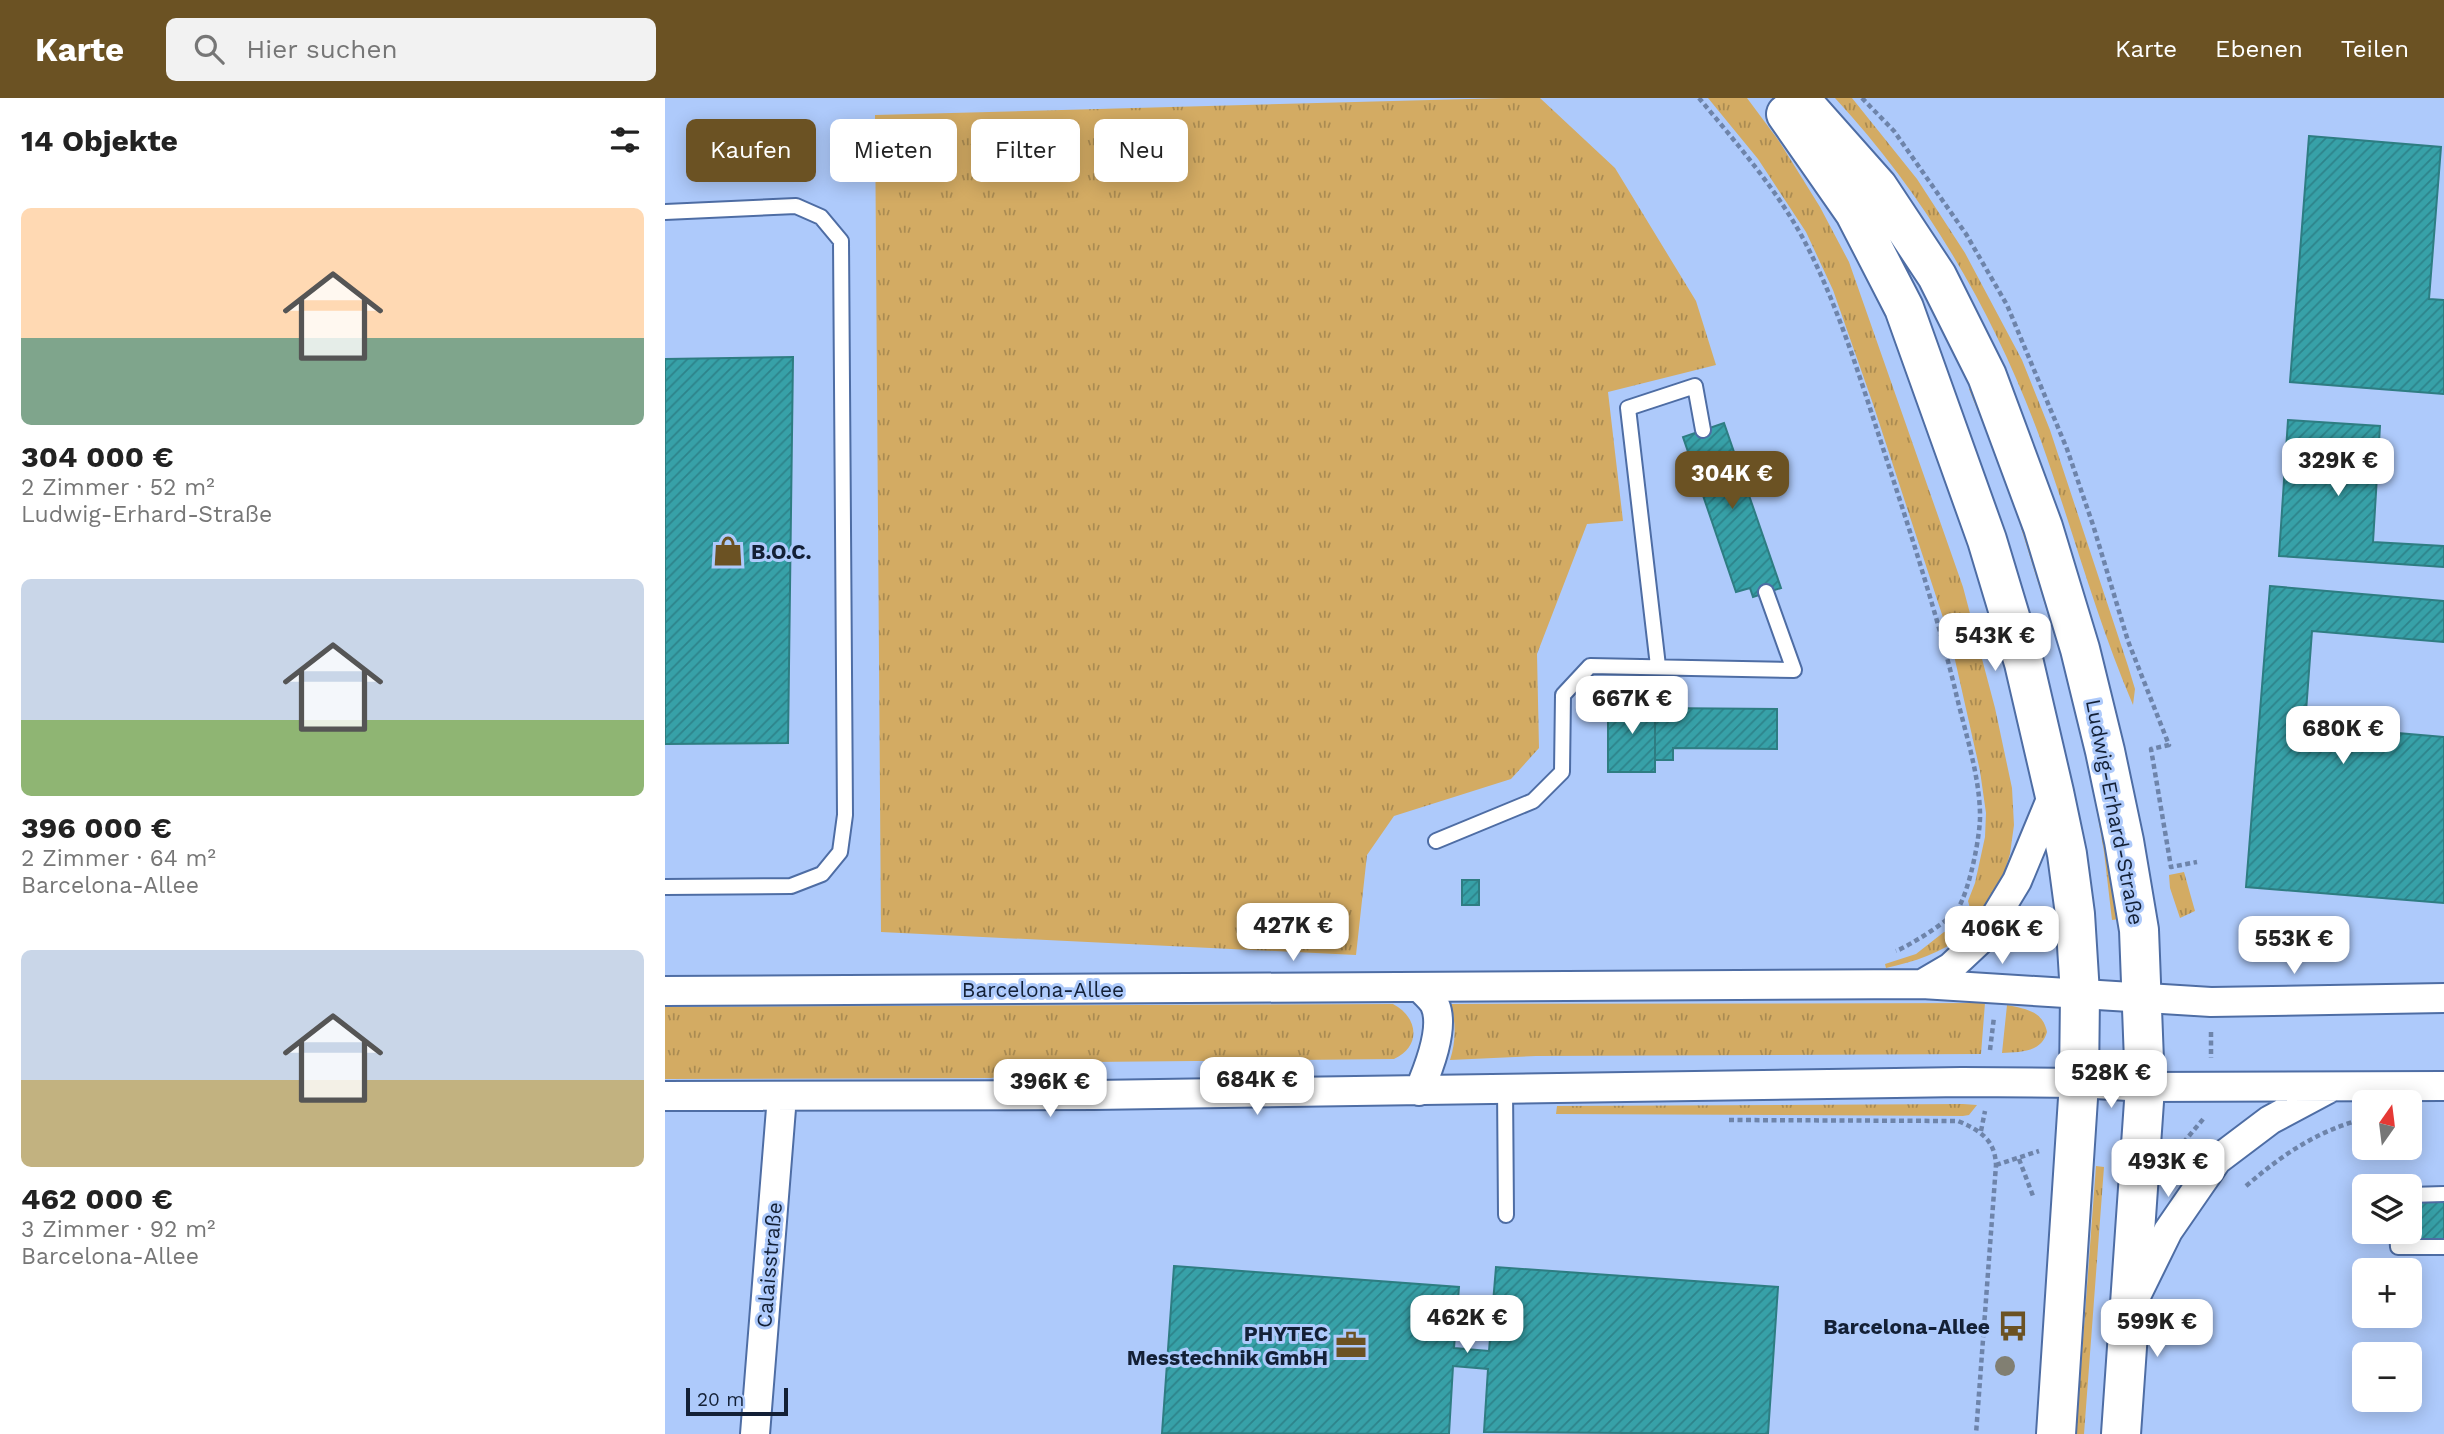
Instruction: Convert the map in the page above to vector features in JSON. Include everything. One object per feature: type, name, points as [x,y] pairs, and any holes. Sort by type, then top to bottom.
[{"type":"main road","points":[[1775,98],[1855,213],[1904,308],[1987,540],[2024,663],[2055,792],[2075,914],[2080,994],[2080,1083],[2056,1434]]},
{"type":"main road","name":"Ludwig-Erhard-Straße","points":[[1799,98],[1885,198],[1937,276],[1987,376],[2043,527],[2080,649],[2124,841],[2139,930],[2145,1087],[2121,1434]]},
{"type":"street","points":[[1922,984],[1951,967],[1983,937],[2017,881],[2055,792]]},
{"type":"street","name":"Barcelona-Allee","points":[[665,991],[1922,984],[2211,1002],[2444,998]]},
{"type":"street","points":[[1419,1091],[1432,1058],[1437,1033],[1435,1006],[1420,988]]},
{"type":"street","points":[[665,1096],[1419,1091],[1505,1087],[1934,1083],[2080,1083],[2145,1087],[2444,1086]]},
{"type":"street","points":[[2131,1307],[2168,1231],[2217,1160],[2270,1120],[2334,1086]]},
{"type":"street","name":"Calaisstraße","points":[[755,1434],[782,1096]]},
{"type":"lane","points":[[665,212],[796,205],[821,217],[841,241],[845,815],[840,852],[822,874],[792,886],[665,887]]},
{"type":"lane","points":[[1658,666],[1628,408],[1695,386],[1703,430]]},
{"type":"lane","points":[[1436,841],[1533,801],[1562,772],[1563,695],[1590,666],[1794,670],[1766,592]]},
{"type":"lane","points":[[1505,1087],[1506,1214]]},
{"type":"lane","points":[[2422,1195],[2444,1194]]},
{"type":"lane","points":[[2397,1244],[2397,1247],[2444,1247]]},
{"type":"path","points":[[1699,98],[1758,170],[1808,247],[1838,319],[1902,507],[1942,636],[1979,800],[1976,852],[1957,910]]},
{"type":"path","points":[[2169,745],[2151,749],[2171,867],[2197,862]]},
{"type":"path","points":[[2012,948],[2046,936]]},
{"type":"path","points":[[1989,1053],[1994,1016]]},
{"type":"path","points":[[2211,1021],[2211,1069]]},
{"type":"path","points":[[2174,1153],[2209,1112]]},
{"type":"path","points":[[1724,1120],[1958,1121],[1981,1131],[1996,1154],[1996,1165],[1976,1434]]},
{"type":"path","points":[[2246,1185],[2277,1159],[2305,1141],[2352,1122]]},
{"type":"path","points":[[1996,1165],[2036,1151]]},
{"type":"path","points":[[2019,1159],[2033,1196],[2033,1209]]},
{"type":"green space","points":[[1540,98],[1615,168],[1696,301],[1716,365],[1608,392],[1623,521],[1587,524],[1537,654],[1539,748],[1511,779],[1394,816],[1367,855],[1356,955],[881,932],[875,182],[957,182],[957,119],[875,119],[875,115]]},
{"type":"green space","points":[[1708,98],[1747,98],[1779,141],[1820,207],[1849,262],[1963,587],[1995,708],[2012,788],[2014,825],[2010,854],[2000,886],[1978,920],[1971,912],[1968,901],[1975,883],[1985,837],[1986,813],[1980,771],[1951,642],[1873,404],[1833,290],[1806,232],[1758,159]]},
{"type":"green space","points":[[1835,98],[1852,98],[1917,179],[1965,253],[2022,360],[2050,430],[2128,666],[2135,689],[2133,705],[2107,639],[2040,438],[2022,392],[1979,301],[1928,216],[1899,175]]},
{"type":"green space","points":[[1973,386],[2014,484],[2097,775],[2120,919],[2112,920],[2091,777],[2064,666],[2008,486],[1969,389]]},
{"type":"green space","points":[[2184,872],[2195,911],[2180,918],[2170,888],[2169,875]]},
{"type":"green space","points":[[1957,929],[1964,935],[1937,952],[1886,968],[1885,964],[1916,954],[1944,932]]},
{"type":"green space","points":[[1985,1003],[1981,1054],[1536,1056],[1450,1060],[1455,1032],[1451,1004]]},
{"type":"green space","points":[[1393,1004],[1408,1016],[1413,1031],[1409,1047],[1394,1059],[1090,1062],[991,1078],[665,1079],[665,1007]]},
{"type":"green space","points":[[2007,1005],[2033,1012],[2042,1019],[2047,1032],[2035,1048],[2002,1053]]},
{"type":"green space","points":[[1977,1105],[1969,1115],[1963,1116],[1556,1114],[1557,1106]]},
{"type":"green space","points":[[2096,1166],[2104,1167],[2084,1434],[2076,1434]]},
{"type":"building","points":[[2309,136],[2441,147],[2429,299],[2444,300],[2444,394],[2290,382]]},
{"type":"building","name":"B.O.C.","points":[[793,357],[788,743],[665,744],[665,359]]},
{"type":"building","points":[[2288,420],[2380,426],[2373,542],[2444,546],[2444,567],[2279,556]]},
{"type":"building","points":[[1724,423],[1781,588],[1753,597],[1750,588],[1736,592],[1683,437]]},
{"type":"building","points":[[2270,586],[2444,601],[2444,642],[2312,631],[2305,725],[2444,737],[2444,903],[2246,887]]},
{"type":"building","points":[[1608,699],[1655,699],[1655,772],[1608,772]]},
{"type":"building","points":[[1655,708],[1777,709],[1777,749],[1673,748],[1673,760],[1655,760]]},
{"type":"building","points":[[1462,880],[1479,880],[1479,905],[1462,905]]},
{"type":"building","points":[[2444,1196],[2444,1241],[2422,1242],[2422,1197]]},
{"type":"building","points":[[1174,1266],[1459,1287],[1454,1348],[1489,1351],[1496,1267],[1778,1287],[1768,1434],[1484,1432],[1488,1369],[1453,1366],[1449,1434],[1162,1433]]},
{"type":"place","name":"B.O.C.","points":[[728,551]]},
{"type":"place","name":"Barcelona-Allee","points":[[2013,1326]]},
{"type":"place","name":"PHYTEC Messtechnik GmbH","points":[[1351,1345]]}]
